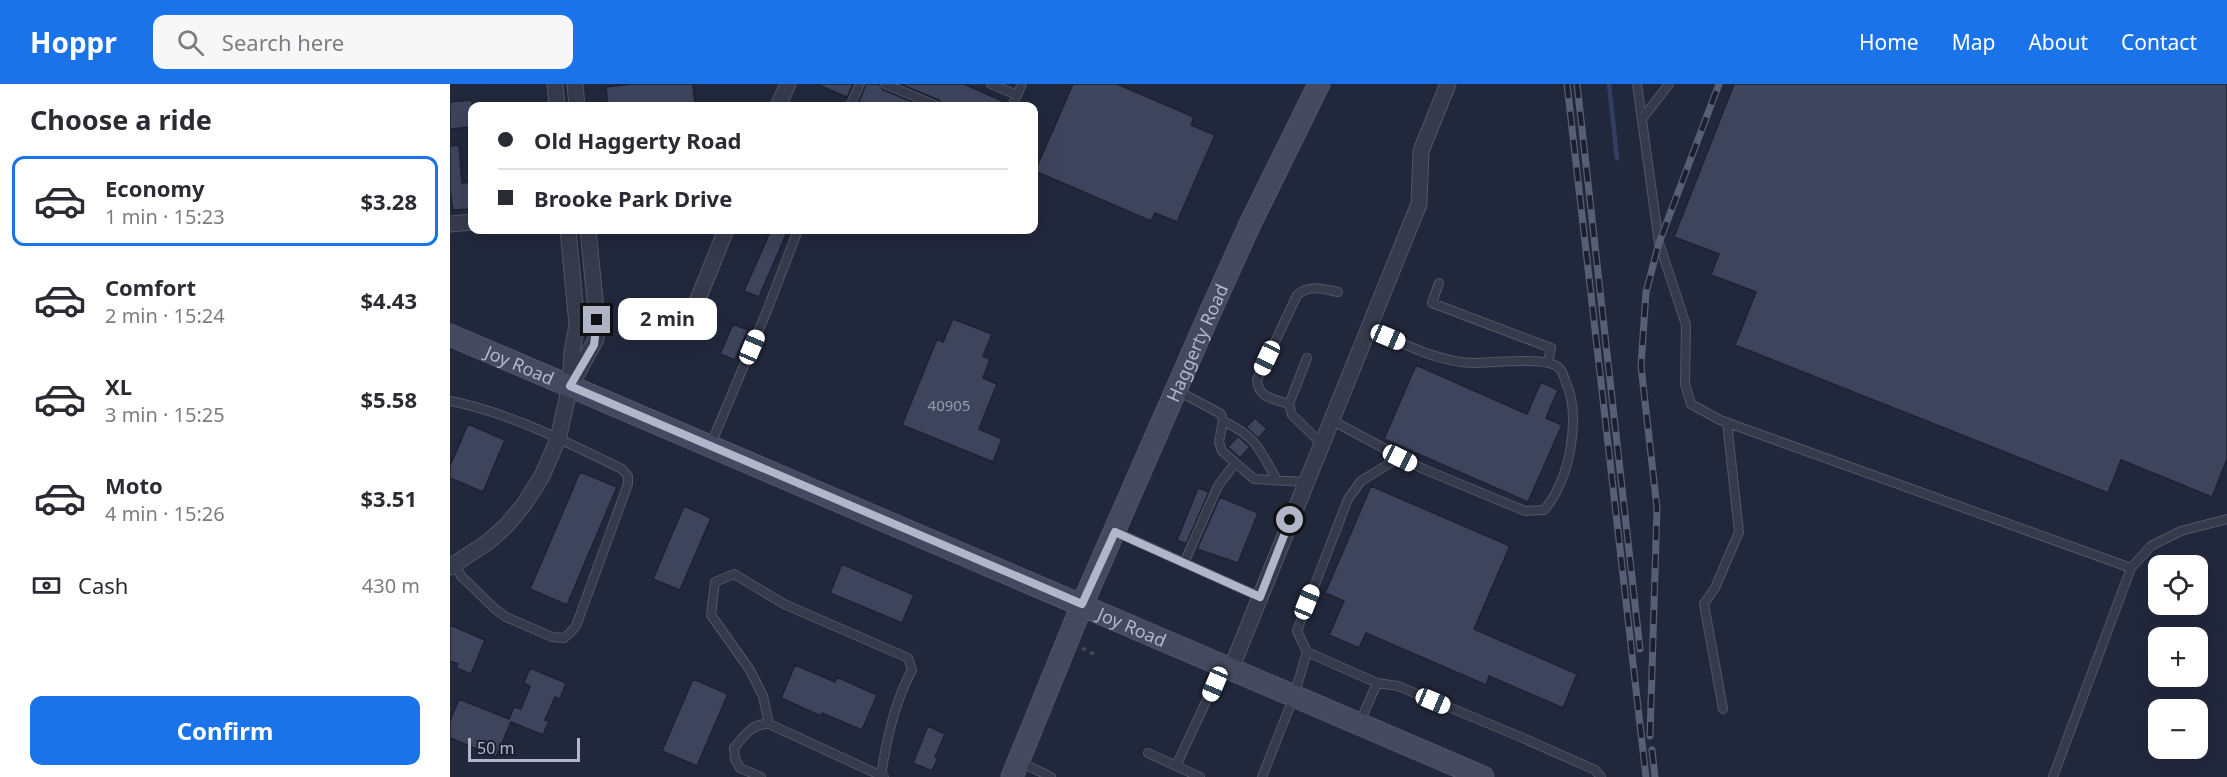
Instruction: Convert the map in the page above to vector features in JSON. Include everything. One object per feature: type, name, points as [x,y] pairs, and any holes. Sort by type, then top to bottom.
[{"type":"street","points":[[555,84],[557,102]]},
{"type":"street","points":[[575,84],[577,102]]},
{"type":"street","points":[[780,102],[788,84]]},
{"type":"street","name":"Haggerty Road","points":[[1015,769],[1082,604],[1250,224],[1319,84]]},
{"type":"street","points":[[1227,667],[1260,597],[1419,204],[1421,151],[1448,84]]},
{"type":"street","points":[[450,224],[468,222]]},
{"type":"street","points":[[453,566],[488,542],[508,524],[542,476],[558,439],[570,386],[572,352],[577,325],[568,234]]},
{"type":"street","points":[[570,386],[596,339],[597,320],[588,234]]},
{"type":"street","points":[[696,304],[719,234]]},
{"type":"street","name":"Joy Road","points":[[450,335],[1082,604],[1477,776]]},
{"type":"lane","points":[[852,102],[860,84]]},
{"type":"lane","points":[[885,84],[928,102]]},
{"type":"lane","points":[[991,84],[1017,95]]},
{"type":"lane","points":[[1014,102],[1022,84]]},
{"type":"lane","points":[[1637,84],[1659,243],[1686,325],[1685,384],[1691,404],[1727,423],[2131,568]]},
{"type":"lane","points":[[1641,119],[1670,84]]},
{"type":"lane","points":[[710,446],[796,234]]},
{"type":"lane","points":[[1439,283],[1431,303],[1551,348],[1548,362]]},
{"type":"lane","points":[[1288,404],[1265,396],[1257,388],[1257,380],[1297,295],[1304,289],[1313,287],[1338,292]]},
{"type":"lane","points":[[1331,420],[1400,458],[1525,511],[1544,510],[1555,499],[1568,459],[1574,424],[1570,390],[1559,368],[1548,362],[1470,363],[1452,361],[1368,328]]},
{"type":"lane","points":[[1307,358],[1288,404],[1292,415],[1322,443]]},
{"type":"lane","points":[[1177,391],[1221,414],[1223,420],[1219,442],[1222,451],[1254,479],[1306,482]]},
{"type":"lane","points":[[450,401],[481,407],[558,439],[622,469],[628,476],[628,484],[576,626],[564,638],[552,637],[506,617],[495,609],[453,566]]},
{"type":"lane","points":[[1223,420],[1243,430],[1255,442],[1277,480]]},
{"type":"lane","points":[[1723,709],[1704,604],[1715,588],[1739,532],[1727,423]]},
{"type":"lane","points":[[1400,458],[1361,481],[1348,499],[1297,631],[1307,652],[1377,683],[1398,686],[1523,738],[1595,770],[1601,777]]},
{"type":"lane","points":[[1184,563],[1218,486],[1235,463]]},
{"type":"lane","points":[[2053,777],[2131,568],[2151,546],[2181,531],[2227,519]]},
{"type":"lane","points":[[1115,532],[1260,597]]},
{"type":"lane","points":[[761,777],[740,768],[735,759],[734,748],[752,727],[761,724],[769,724],[882,776],[886,737],[912,670],[908,658],[784,604],[734,574],[715,582],[711,615],[750,670],[763,696],[769,724]]},
{"type":"lane","points":[[1262,777],[1294,696],[1307,652]]},
{"type":"lane","points":[[1176,766],[1227,667]]},
{"type":"lane","points":[[1360,724],[1377,683]]},
{"type":"lane","points":[[1148,753],[1200,777]]},
{"type":"lane","points":[[1015,769],[1051,777]]},
{"type":"building","points":[[631,84],[693,84],[695,102],[608,102],[606,87]]},
{"type":"building","points":[[816,84],[853,84],[847,97]]},
{"type":"building","points":[[866,84],[879,84],[883,90],[913,102],[859,102]]},
{"type":"building","points":[[900,84],[964,84],[1005,102],[940,102]]},
{"type":"building","points":[[1073,84],[1117,84],[1194,117],[1191,125],[1215,135],[1177,222],[1155,213],[1151,221],[1038,172],[1038,164]]},
{"type":"building","points":[[1734,84],[2227,84],[2227,459],[2212,497],[2121,460],[2108,493],[1735,345],[1756,292],[1711,275],[1719,254],[1674,237]]},
{"type":"building","points":[[472,100],[468,102],[468,127],[450,129],[450,102]]},
{"type":"building","points":[[459,145],[462,183],[468,182],[468,209],[453,210],[450,191],[450,146]]},
{"type":"building","points":[[769,234],[786,234],[759,297],[744,291]]},
{"type":"building","points":[[953,319],[992,334],[983,356],[990,359],[983,378],[997,384],[979,429],[1002,439],[993,462],[902,425],[937,339],[943,342]]},
{"type":"building","points":[[733,324],[748,330],[735,360],[720,354]]},
{"type":"building","points":[[1416,365],[1527,414],[1541,382],[1558,390],[1546,418],[1562,425],[1528,502],[1384,439]]},
{"type":"building","points":[[1255,418],[1267,429],[1258,438],[1246,427]]},
{"type":"building","points":[[468,424],[505,440],[483,492],[450,478],[450,466]]},
{"type":"building","points":[[1238,436],[1250,447],[1240,458],[1228,447]]},
{"type":"building","points":[[580,472],[617,487],[567,605],[530,589]]},
{"type":"building","points":[[1371,486],[1510,546],[1474,629],[1577,674],[1563,708],[1489,676],[1486,685],[1366,633],[1359,648],[1329,635],[1344,601],[1325,593]]},
{"type":"building","points":[[1198,488],[1209,492],[1186,544],[1177,540]]},
{"type":"building","points":[[1220,497],[1258,513],[1238,563],[1197,549]]},
{"type":"building","points":[[684,506],[711,518],[680,590],[653,579]]},
{"type":"building","points":[[842,564],[914,595],[902,623],[830,593]]},
{"type":"building","points":[[450,625],[485,640],[471,674],[456,668],[458,664],[450,661]]},
{"type":"building","points":[[795,665],[835,682],[837,677],[877,695],[862,730],[822,713],[821,716],[781,698]]},
{"type":"building","points":[[530,668],[566,683],[560,699],[555,697],[545,720],[549,721],[543,735],[511,722],[496,757],[450,738],[450,721],[459,699],[509,719],[514,707],[521,709],[530,686],[524,683]]},
{"type":"building","points":[[693,679],[728,694],[697,766],[662,751]]},
{"type":"building","points":[[928,726],[945,734],[935,757],[938,758],[932,771],[913,763]]},
{"type":"waterway","points":[[1609,84],[1617,158]]},
{"type":"railway","points":[[1567,84],[1646,777]]},
{"type":"railway","points":[[1577,84],[1640,649]]},
{"type":"railway","points":[[1650,736],[1657,508],[1641,366],[1646,292],[1659,243],[1719,84]]},
{"type":"railway","points":[[1652,750],[1655,777]]},
{"type":"route","points":[[597,320],[594,345],[570,386],[1082,604],[1115,532],[1260,597],[1290,520]]}]
